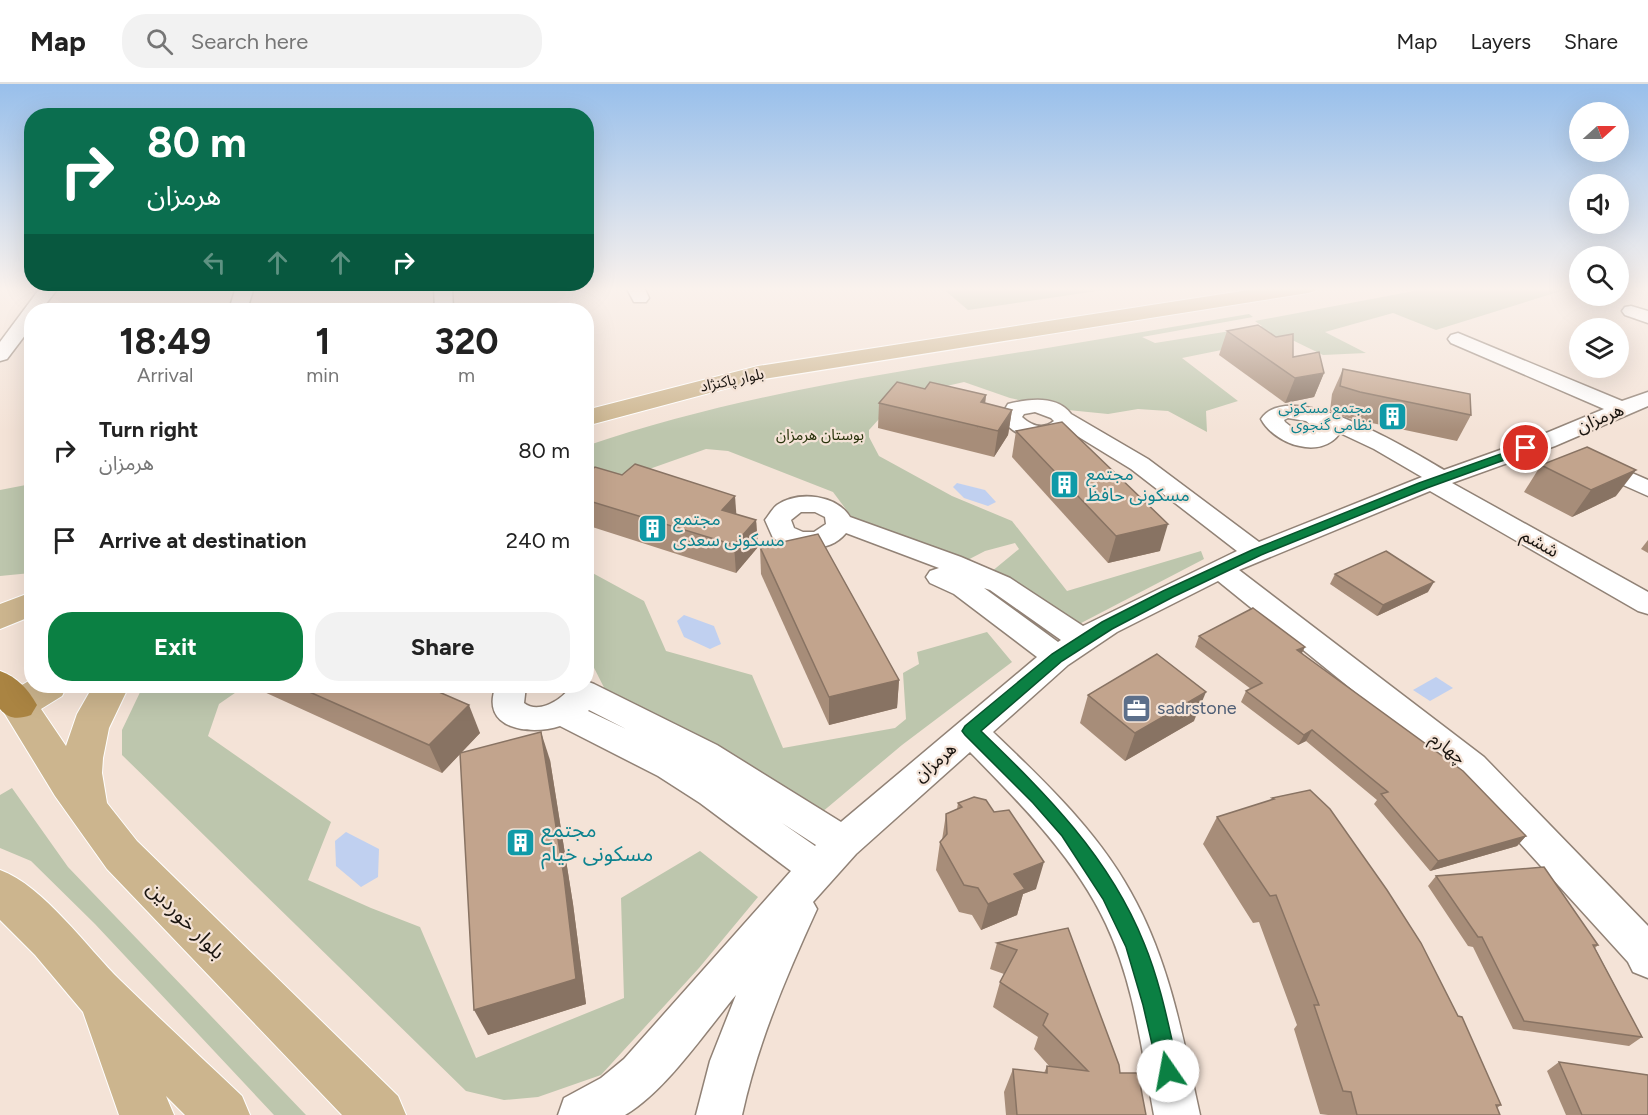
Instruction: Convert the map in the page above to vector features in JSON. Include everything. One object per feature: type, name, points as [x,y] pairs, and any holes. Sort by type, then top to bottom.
[{"type":"main road","name":"بلوار پاکنژاد","points":[[594,416],[759,373],[1001,335]]},
{"type":"main road","points":[[0,618],[24,607]]},
{"type":"main road","points":[[90,812],[83,789],[81,766],[90,730],[98,708],[107,693]]},
{"type":"main road","name":"بلوار خوردین","points":[[13,700],[122,855],[381,1114]]},
{"type":"main road","points":[[0,890],[59,946],[102,997],[223,1115]]},
{"type":"main road","points":[[102,997],[140,1102],[147,1115]]},
{"type":"street","points":[[0,355],[14,335]]},
{"type":"street","points":[[1458,339],[1622,409]]},
{"type":"street","name":"هرمزان","points":[[581,1115],[617,1094],[639,1075],[830,856],[1057,657],[1107,625],[1236,561],[1432,482],[1547,441],[1648,398]]},
{"type":"street","name":"چهارم","points":[[1061,424],[1112,460],[1155,482],[1236,561],[1472,767],[1642,948],[1648,958]]},
{"type":"street","name":"ششم","points":[[1324,424],[1648,604]]},
{"type":"street","points":[[1547,441],[1648,489]]},
{"type":"street","points":[[833,529],[925,570],[971,581],[1000,584],[1083,641]]},
{"type":"street","points":[[971,581],[1057,657]]},
{"type":"street","points":[[508,693],[508,706],[515,714],[537,720],[576,697],[670,766],[722,783],[830,856]]},
{"type":"street","points":[[970,731],[1039,798],[1068,831],[1109,893],[1138,955],[1154,1005],[1177,1115]]},
{"type":"street","name":"هرمزان","points":[[719,1115],[727,1078],[746,1021],[777,949],[830,856]]},
{"type":"green space","name":"بوستان هرمزان","points":[[1124,335],[1152,335],[1142,337],[1155,343],[1205,335],[1331,335],[1366,353],[1323,355],[1286,337],[1182,358],[1238,401],[1206,411],[1207,432],[1168,411],[1138,409],[1108,414],[1058,409],[1010,398],[964,382],[899,397],[869,430],[869,437],[879,456],[952,496],[1012,521],[1067,591],[1201,551],[1204,559],[1062,633],[985,577],[1019,549],[1015,543],[985,551],[956,566],[860,528],[833,492],[728,451],[706,449],[594,489],[594,443],[643,428],[757,399],[873,376]]},
{"type":"green space","points":[[24,485],[24,574],[0,576],[0,490]]},
{"type":"green space","points":[[594,574],[644,601],[666,651],[752,675],[783,748],[895,728],[906,719],[903,673],[919,664],[917,652],[987,632],[1012,662],[902,745],[790,839],[621,721],[594,668]]},
{"type":"green space","points":[[140,693],[235,693],[219,704],[208,736],[331,822],[308,880],[420,927],[476,1058],[624,998],[621,898],[700,851],[758,897],[699,968],[601,1075],[538,1097],[504,1100],[466,1091],[122,755],[122,730]]},
{"type":"green space","points":[[12,788],[68,867],[306,1115],[274,1115],[95,924],[31,861],[0,848],[0,795]]},
{"type":"water","points":[[957,483],[985,490],[996,502],[988,506],[964,498],[953,487]]},
{"type":"water","points":[[684,615],[714,626],[721,644],[710,649],[684,637],[677,621]]},
{"type":"water","points":[[1436,677],[1453,688],[1430,701],[1413,690]]},
{"type":"water","points":[[346,832],[379,849],[378,877],[361,887],[336,866],[335,841]]},
{"type":"building","points":[[1233,335],[1276,337],[1293,335],[1293,357],[1319,352],[1324,373],[1295,378]]},
{"type":"building","points":[[1343,369],[1470,394],[1471,415],[1340,386]]},
{"type":"building","points":[[897,382],[925,389],[930,382],[986,395],[981,402],[1012,410],[998,431],[879,403]]},
{"type":"building","points":[[1062,422],[1168,524],[1116,536],[1016,431]]},
{"type":"building","points":[[1587,447],[1636,470],[1591,490],[1541,465]]},
{"type":"building","points":[[635,464],[735,496],[722,510],[756,520],[734,545],[594,502],[594,468],[622,475]]},
{"type":"building","points":[[818,534],[899,680],[829,697],[760,547]]},
{"type":"building","points":[[1386,551],[1434,582],[1383,605],[1335,574]]},
{"type":"building","points":[[1253,608],[1305,647],[1297,650],[1463,771],[1526,836],[1438,861],[1381,794],[1388,792],[1312,730],[1304,735],[1246,691],[1262,683],[1199,636]]},
{"type":"building","points":[[1157,654],[1206,692],[1135,733],[1088,695]]},
{"type":"building","points":[[312,693],[441,693],[469,705],[429,745]]},
{"type":"building","points":[[541,732],[564,877],[576,979],[474,1010],[460,753]]},
{"type":"building","points":[[1310,790],[1330,809],[1421,943],[1458,1016],[1462,1017],[1501,1105],[1496,1105],[1500,1115],[1357,1115],[1351,1092],[1343,1091],[1314,1005],[1319,1005],[1276,895],[1270,896],[1217,817],[1274,799],[1272,798]]},
{"type":"building","points":[[974,797],[986,800],[994,812],[1009,810],[1044,862],[1014,874],[1025,889],[988,904],[978,888],[964,885],[940,842],[947,834],[946,814],[962,807],[958,803]]},
{"type":"building","points":[[1544,867],[1598,945],[1593,945],[1642,1037],[1524,1021],[1482,937],[1478,937],[1436,876]]},
{"type":"building","points":[[1068,928],[1120,1073],[1138,1073],[1146,1115],[1017,1115],[1013,1069],[1047,1073],[1047,1066],[1088,1071],[1043,1025],[1048,1014],[1000,982],[1017,950],[997,943]]},
{"type":"building","points":[[1559,1062],[1648,1075],[1648,1115],[1582,1115]]},
{"type":"place","name":"مجتمع مسکونی نظامی گنجوی","points":[[1393,417]]},
{"type":"place","name":"مجتمع مسکونی حافظ","points":[[1065,484]]},
{"type":"place","name":"مجتمع مسکونی سعدی","points":[[652,529]]},
{"type":"place","name":"sadrstone","points":[[1136,708]]},
{"type":"place","name":"مجتمع مسکونی خیام","points":[[520,842]]},
{"type":"route","points":[[1168,1071],[1154,1005],[1135,945],[1109,893],[1068,831],[1039,798],[970,731],[1057,657],[1107,625],[1234,562],[1423,485],[1526,448]]}]
